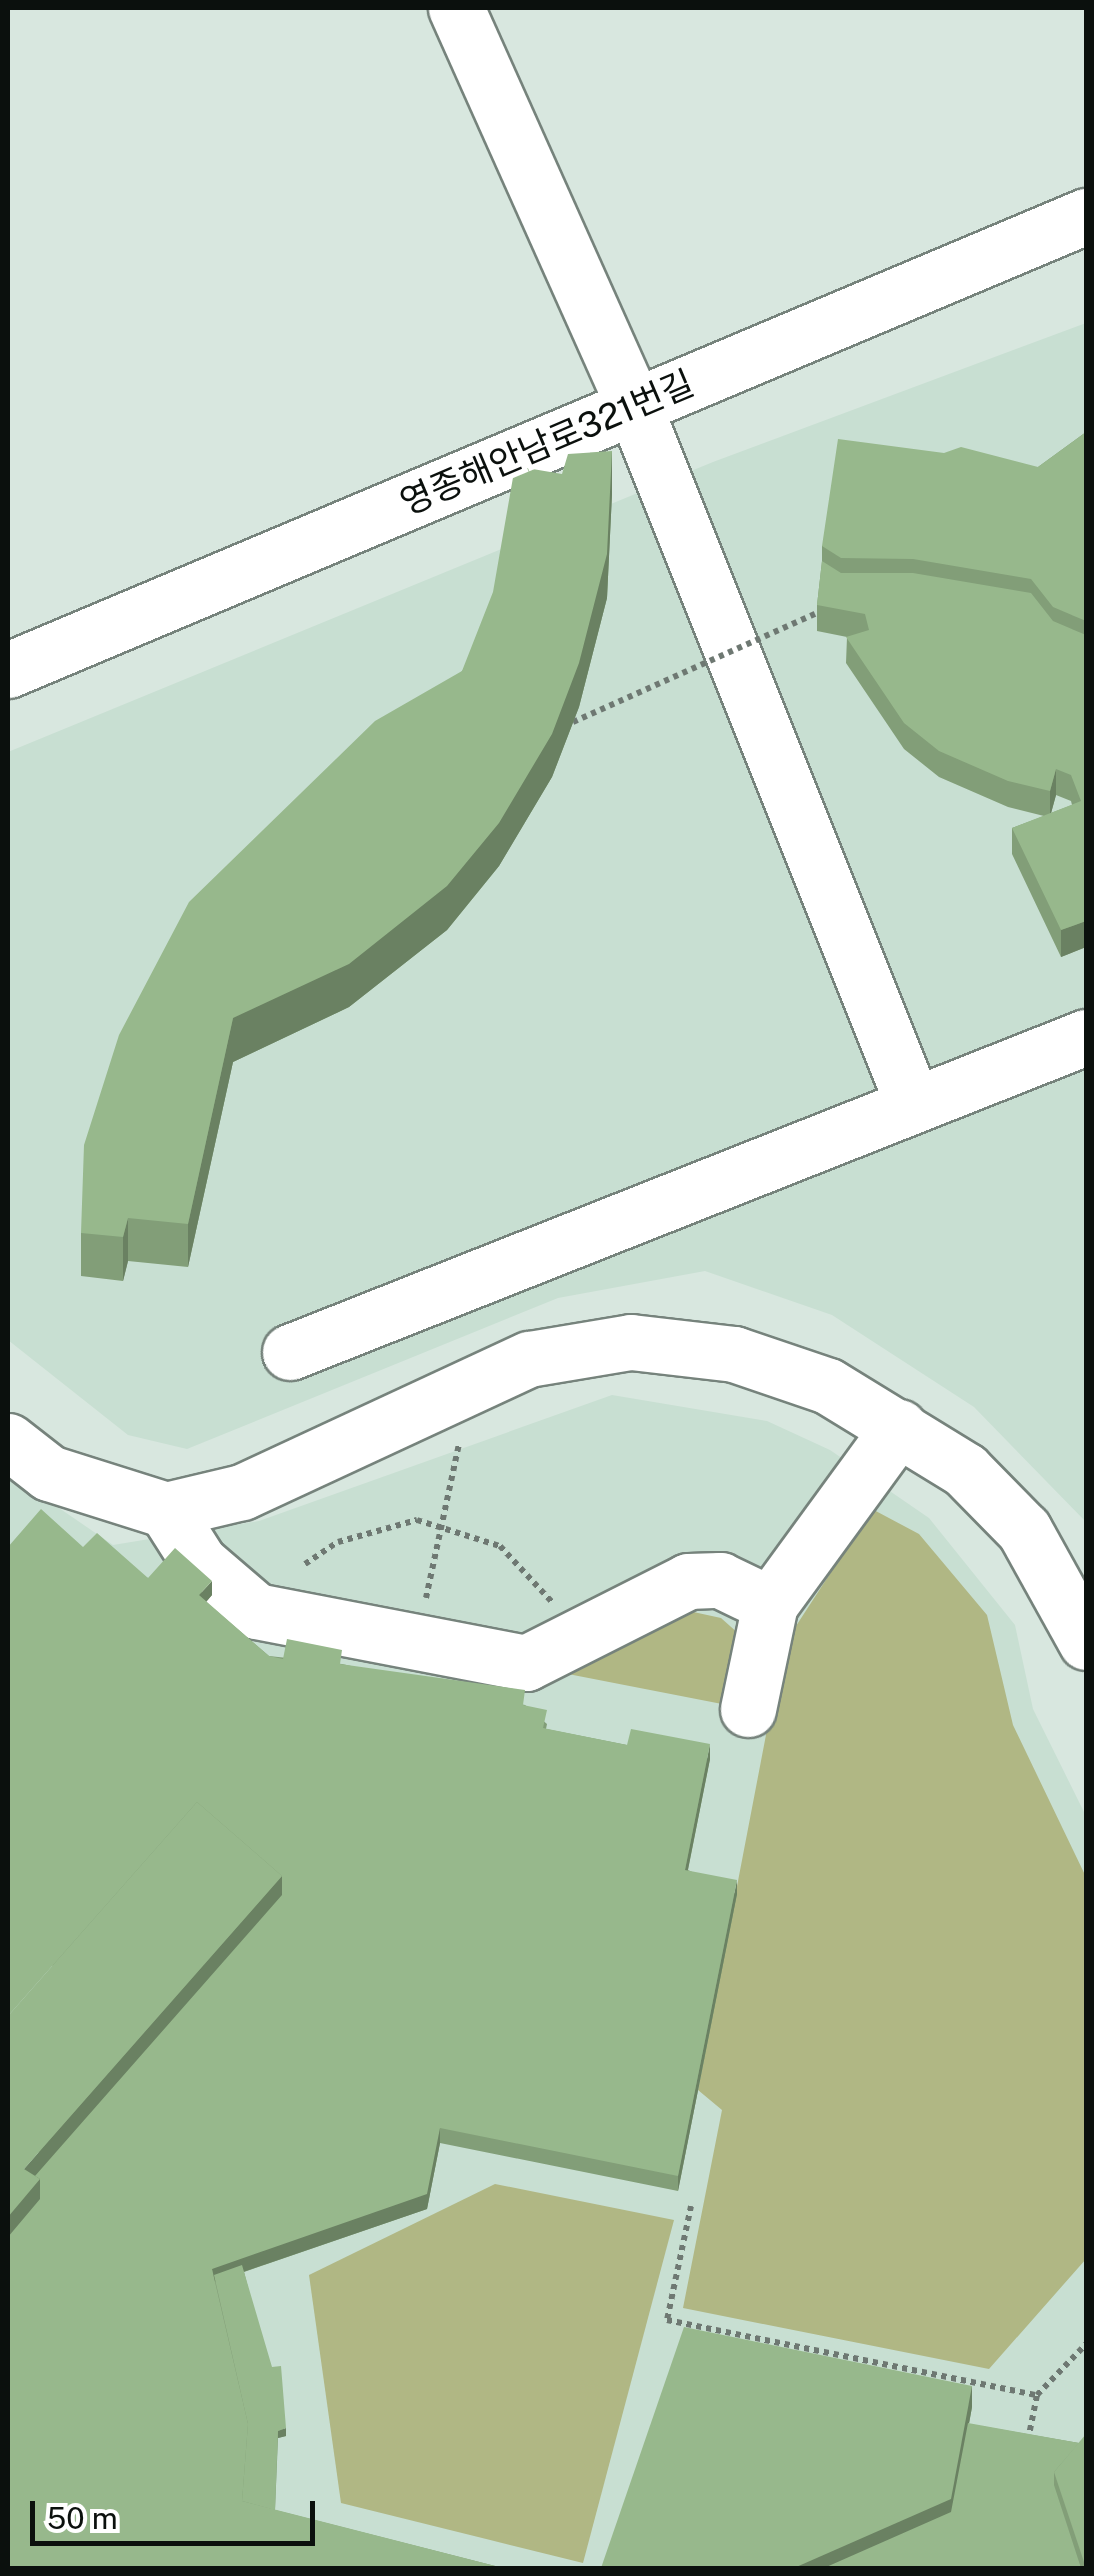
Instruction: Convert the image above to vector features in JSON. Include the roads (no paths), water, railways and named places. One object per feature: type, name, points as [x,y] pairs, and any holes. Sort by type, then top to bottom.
[{"type":"street","points":[[456,8],[634,406],[913,1104]]},
{"type":"street","name":"영종해안남로321번길","points":[[8,670],[1086,216]]},
{"type":"street","points":[[290,1352],[1086,1037]]},
{"type":"street","points":[[8,1441],[49,1473],[166,1510],[242,1492],[530,1360],[632,1342],[734,1354],[828,1386],[965,1470],[1024,1530],[1086,1642]]},
{"type":"street","points":[[748,1709],[770,1604],[899,1427]]},
{"type":"street","points":[[166,1510],[199,1562],[256,1611],[332,1633],[374,1630],[526,1662],[688,1581],[720,1580],[770,1604]]}]
